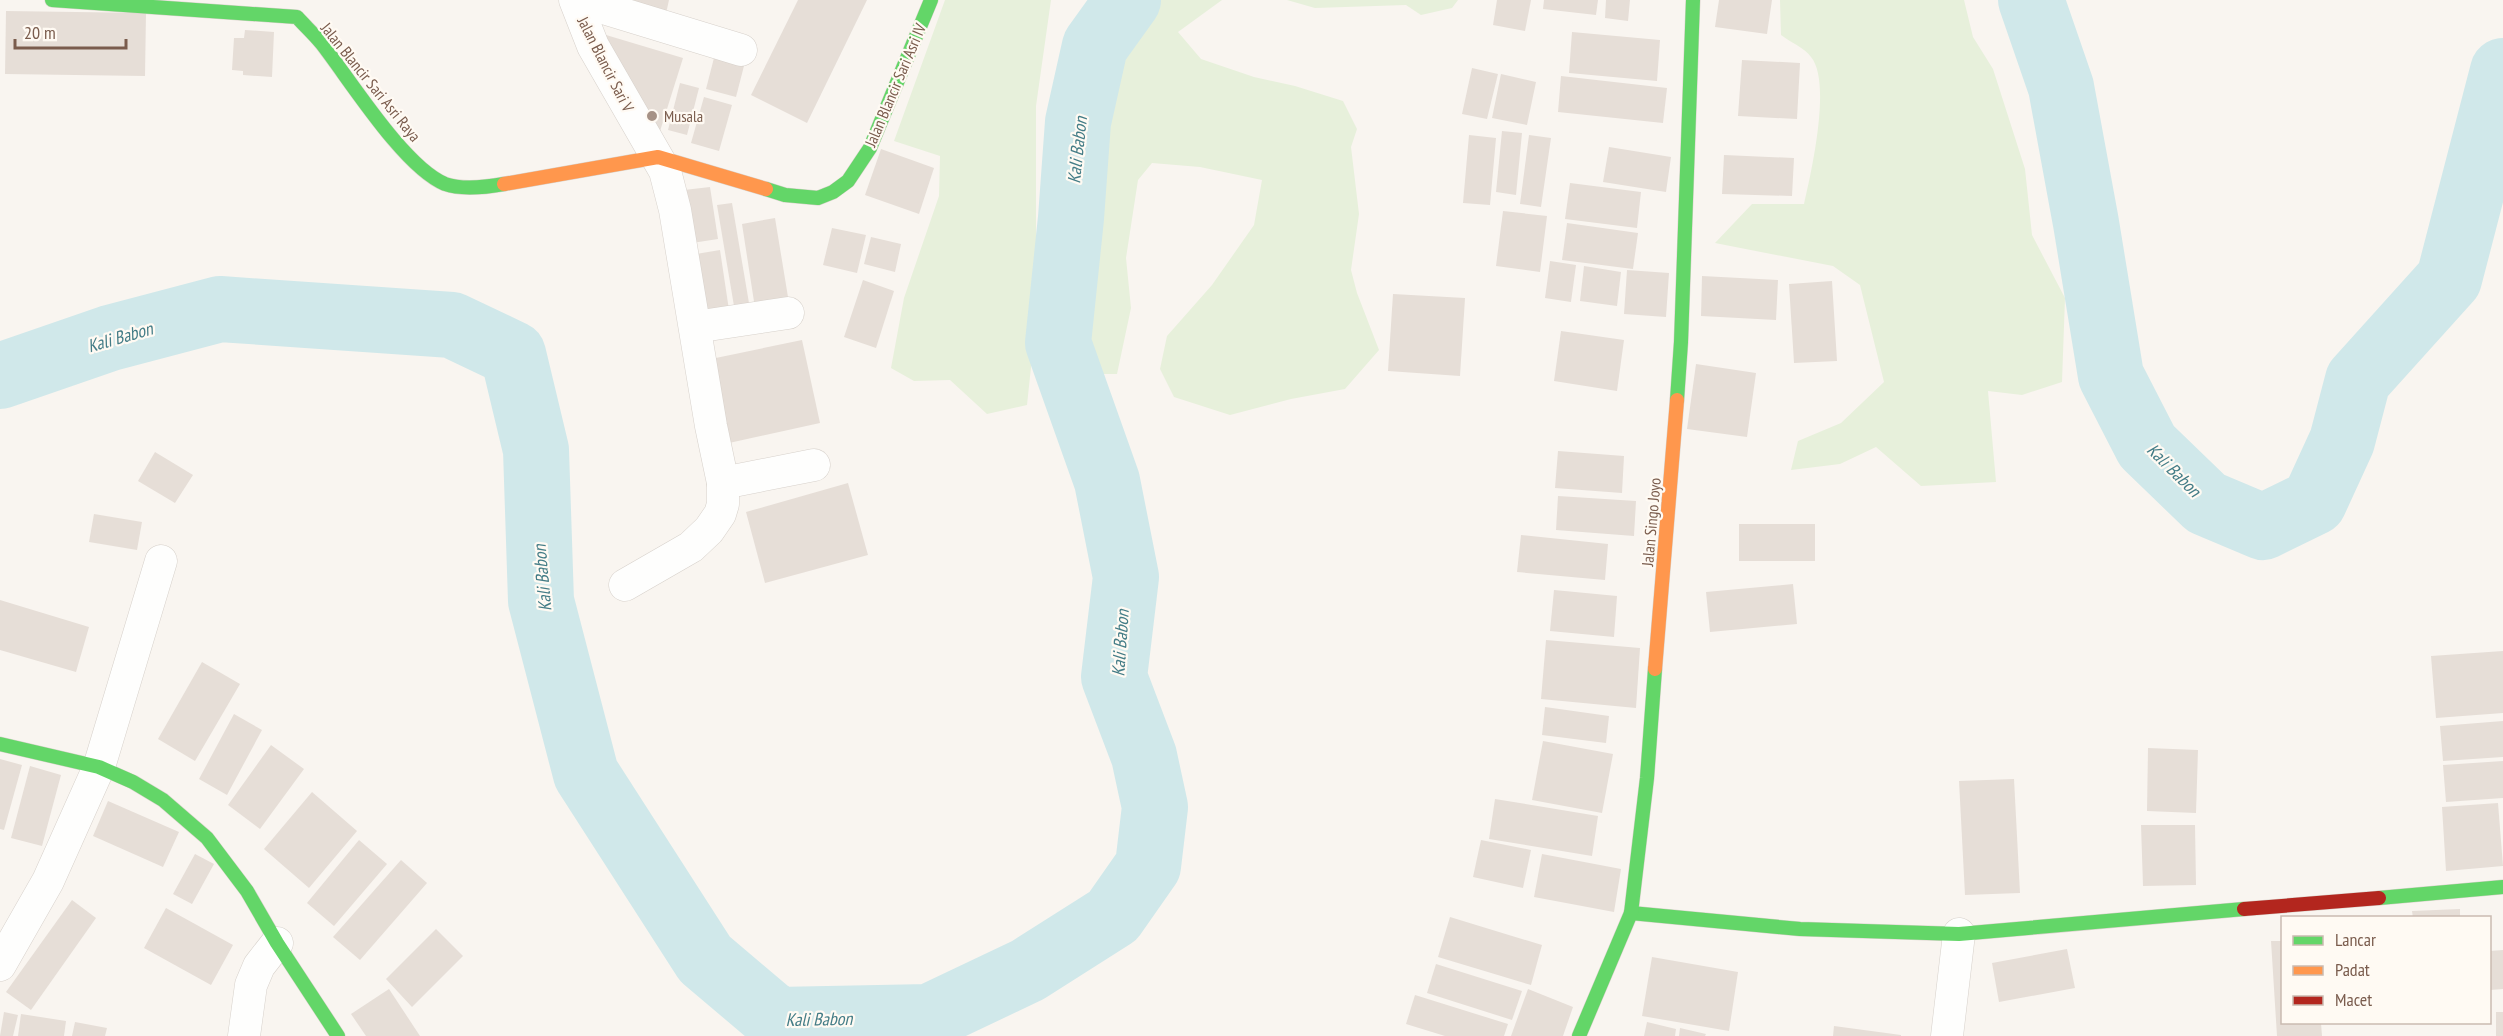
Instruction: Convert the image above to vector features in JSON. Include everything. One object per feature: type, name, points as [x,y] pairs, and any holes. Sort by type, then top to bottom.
[{"type":"street","name":"Jalan Blancir Sari Asri Raya","points":[[52,0],[298,8],[320,41],[405,152],[425,171],[445,184],[470,187],[497,185],[658,157]]},
{"type":"street","points":[[576,0],[741,50]]},
{"type":"street","name":"Jalan Blancir Sari V","points":[[576,0],[593,46],[665,171],[675,210],[711,426],[723,483],[723,504],[720,514],[709,530],[691,548],[625,585]]},
{"type":"street","name":"Jalan Blancir Sari Asri IV","points":[[658,157],[785,195],[818,198],[833,192],[848,181],[870,148],[931,0]]},
{"type":"street","name":"Jalan Singo Joyo","points":[[1580,1036],[1631,913],[1647,778],[1681,342],[1693,0]]},
{"type":"street","points":[[695,327],[788,313]]},
{"type":"street","points":[[723,483],[814,465]]},
{"type":"street","points":[[0,965],[48,881],[99,767],[161,561]]},
{"type":"street","points":[[0,744],[99,767],[133,782],[163,800],[207,838],[247,891],[277,943],[338,1036]]},
{"type":"street","points":[[1631,913],[1800,929],[1959,933],[2503,887]]},
{"type":"street","points":[[1947,1036],[1959,933]]},
{"type":"street","points":[[244,1036],[251,985],[259,966],[277,943]]},
{"type":"green space","points":[[945,0],[1051,0],[1036,106],[1036,320],[1027,405],[987,414],[950,380],[914,381],[891,368],[904,298],[939,196],[940,156],[894,141]]},
{"type":"green space","points":[[1143,0],[1222,0],[1178,32],[1201,59],[1254,77],[1295,86],[1343,101],[1357,129],[1351,147],[1359,214],[1351,270],[1357,293],[1379,350],[1345,389],[1291,399],[1230,415],[1174,397],[1160,369],[1167,336],[1212,285],[1254,225],[1262,180],[1200,167],[1152,163],[1138,180],[1126,258],[1131,308],[1117,374],[1086,374],[1110,128],[1104,79],[1114,27]]},
{"type":"green space","points":[[1287,0],[1458,0],[1452,8],[1421,15],[1406,5],[1315,8]]},
{"type":"green space","points":[[1780,0],[1964,0],[1973,37],[1993,69],[2025,169],[2032,235],[2065,298],[2062,382],[2022,395],[1988,391],[1996,482],[1921,486],[1876,447],[1840,464],[1791,470],[1798,441],[1841,423],[1884,382],[1860,285],[1833,266],[1715,243],[1752,204],[1804,204],[1818,129],[1820,86],[1817,69],[1811,57],[1781,35]]},
{"type":"building","points":[[596,0],[669,0],[665,18]]},
{"type":"building","points":[[798,0],[867,0],[807,123],[751,95]]},
{"type":"building","points":[[1497,0],[1531,0],[1525,31],[1493,25]]},
{"type":"building","points":[[1544,0],[1598,0],[1596,15],[1543,9]]},
{"type":"building","points":[[1606,0],[1630,0],[1628,21],[1605,18]]},
{"type":"building","points":[[1719,0],[1772,0],[1767,34],[1715,27]]},
{"type":"building","points":[[6,11],[146,13],[145,76],[5,74]]},
{"type":"building","points":[[245,30],[274,32],[272,77],[243,75],[243,71],[232,70],[234,38],[244,38]]},
{"type":"building","name":"Musala","points":[[596,32],[683,58],[656,144]]},
{"type":"building","points":[[1572,32],[1660,40],[1657,81],[1569,73]]},
{"type":"building","points":[[715,54],[745,62],[736,97],[706,89]]},
{"type":"building","points":[[1742,60],[1800,63],[1797,119],[1738,116]]},
{"type":"building","points":[[1472,68],[1498,74],[1487,119],[1462,114]]},
{"type":"building","points":[[1501,74],[1536,82],[1527,125],[1492,118]]},
{"type":"building","points":[[1561,76],[1667,88],[1663,123],[1558,112]]},
{"type":"building","points":[[680,83],[699,88],[687,135],[668,130]]},
{"type":"building","points":[[704,97],[732,105],[719,151],[691,143]]},
{"type":"building","points":[[1502,131],[1522,133],[1516,195],[1496,192]]},
{"type":"building","points":[[1469,135],[1496,138],[1490,205],[1463,203]]},
{"type":"building","points":[[1529,135],[1551,138],[1541,207],[1520,204]]},
{"type":"building","points":[[1609,147],[1671,157],[1666,192],[1603,182]]},
{"type":"building","points":[[881,149],[934,168],[919,214],[865,195]]},
{"type":"building","points":[[1724,155],[1794,158],[1792,196],[1722,194]]},
{"type":"building","points":[[1570,183],[1641,192],[1637,228],[1565,219]]},
{"type":"building","points":[[710,187],[718,239],[692,243],[684,190]]},
{"type":"building","points":[[732,203],[749,303],[734,306],[717,205]]},
{"type":"building","points":[[1503,211],[1547,216],[1540,272],[1496,266]]},
{"type":"building","points":[[775,218],[789,303],[755,308],[742,224]]},
{"type":"building","points":[[1567,223],[1638,233],[1633,269],[1562,260]]},
{"type":"building","points":[[832,228],[866,235],[857,273],[823,265]]},
{"type":"building","points":[[871,237],[901,244],[895,272],[864,264]]},
{"type":"building","points":[[720,250],[729,310],[699,315],[690,255]]},
{"type":"building","points":[[1550,261],[1576,265],[1571,302],[1545,298]]},
{"type":"building","points":[[1584,266],[1621,272],[1617,306],[1580,301]]},
{"type":"building","points":[[1627,270],[1669,273],[1666,317],[1624,314]]},
{"type":"building","points":[[1702,276],[1778,280],[1776,320],[1701,316]]},
{"type":"building","points":[[863,280],[894,291],[876,348],[844,337]]},
{"type":"building","points":[[1832,281],[1837,361],[1794,363],[1789,284]]},
{"type":"building","points":[[1393,294],[1465,298],[1460,376],[1388,371]]},
{"type":"building","points":[[1561,331],[1624,340],[1617,391],[1554,381]]},
{"type":"building","points":[[802,340],[820,423],[729,443],[711,359]]},
{"type":"building","points":[[1696,364],[1756,373],[1747,437],[1687,429]]},
{"type":"building","points":[[1558,451],[1624,456],[1622,493],[1555,488]]},
{"type":"building","points":[[155,452],[193,475],[175,503],[138,481]]},
{"type":"building","points":[[848,483],[868,555],[765,583],[746,512]]},
{"type":"building","points":[[1558,496],[1636,501],[1634,536],[1556,530]]},
{"type":"building","points":[[94,514],[142,522],[137,550],[89,542]]},
{"type":"building","points":[[1739,524],[1815,524],[1815,561],[1739,561]]},
{"type":"building","points":[[1521,535],[1608,544],[1605,580],[1517,572]]},
{"type":"building","points":[[1793,584],[1797,624],[1710,632],[1706,592]]},
{"type":"building","points":[[1554,590],[1617,596],[1614,637],[1550,631]]},
{"type":"building","points":[[0,600],[89,627],[76,672],[0,650]]},
{"type":"building","points":[[1546,640],[1640,648],[1636,708],[1541,699]]},
{"type":"building","points":[[2503,651],[2503,713],[2436,718],[2431,656]]},
{"type":"building","points":[[202,662],[240,684],[195,761],[158,739]]},
{"type":"building","points":[[1545,707],[1609,716],[1606,743],[1542,735]]},
{"type":"building","points":[[234,714],[262,730],[227,795],[199,779]]},
{"type":"building","points":[[2503,721],[2503,757],[2443,761],[2440,726]]},
{"type":"building","points":[[1543,741],[1613,754],[1602,813],[1532,800]]},
{"type":"building","points":[[271,745],[304,769],[260,829],[228,805]]},
{"type":"building","points":[[2148,748],[2198,750],[2196,813],[2147,811]]},
{"type":"building","points":[[0,759],[22,765],[4,830],[0,829]]},
{"type":"building","points":[[2503,761],[2503,798],[2446,802],[2443,765]]},
{"type":"building","points":[[30,766],[61,775],[42,846],[11,838]]},
{"type":"building","points":[[2014,779],[2020,893],[1965,895],[1959,781]]},
{"type":"building","points":[[312,792],[357,831],[309,888],[264,849]]},
{"type":"building","points":[[1495,799],[1598,816],[1592,856],[1489,839]]},
{"type":"building","points":[[108,801],[179,832],[163,867],[93,836]]},
{"type":"building","points":[[2498,803],[2503,866],[2446,871],[2442,807]]},
{"type":"building","points":[[2141,825],[2195,825],[2196,885],[2143,886]]},
{"type":"building","points":[[359,840],[387,864],[334,926],[307,903]]},
{"type":"building","points":[[1481,840],[1531,850],[1523,888],[1473,877]]},
{"type":"building","points":[[195,854],[214,864],[192,904],[173,894]]},
{"type":"building","points":[[1542,854],[1621,869],[1614,912],[1534,897]]},
{"type":"building","points":[[401,860],[427,883],[360,960],[333,937]]},
{"type":"building","points":[[72,900],[96,918],[31,1010],[6,992]]},
{"type":"building","points":[[166,908],[233,945],[211,985],[144,948]]},
{"type":"building","points":[[2460,909],[2460,916],[2413,916],[2412,911]]},
{"type":"building","points":[[1450,917],[1542,945],[1531,985],[1438,957]]},
{"type":"building","points":[[436,929],[463,956],[412,1007],[386,979]]},
{"type":"building","points":[[2271,941],[2281,941],[2281,1024],[2321,1024],[2322,1036],[2277,1036]]},
{"type":"building","points":[[2067,949],[2075,988],[1999,1002],[1992,963]]},
{"type":"building","points":[[2503,950],[2503,989],[2491,990],[2491,951]]},
{"type":"building","points":[[1652,957],[1738,972],[1729,1031],[1642,1016]]},
{"type":"building","points":[[1436,964],[1522,991],[1512,1020],[1427,993]]},
{"type":"building","points":[[389,989],[420,1036],[366,1036],[351,1014]]},
{"type":"building","points":[[1528,989],[1573,1007],[1563,1036],[1511,1036]]},
{"type":"building","points":[[1415,995],[1508,1024],[1504,1036],[1445,1036],[1406,1024]]},
{"type":"building","points":[[4,1012],[18,1015],[13,1036],[0,1036]]},
{"type":"building","points":[[2496,1012],[2503,1012],[2503,1036],[2496,1036]]},
{"type":"building","points":[[21,1014],[66,1021],[64,1036],[18,1036]]},
{"type":"building","points":[[75,1022],[107,1028],[105,1036],[72,1036]]},
{"type":"building","points":[[1647,1022],[1676,1029],[1675,1036],[1644,1036]]},
{"type":"building","points":[[1834,1026],[1901,1035],[1901,1036],[1833,1036]]},
{"type":"building","points":[[1680,1028],[1706,1034],[1705,1036],[1679,1036]]},
{"type":"waterway","name":"Kali Babon","points":[[0,376],[110,338],[220,309],[452,325],[513,354],[536,450],[541,601],[586,774],[705,959],[777,1020],[929,1017],[1028,970],[1113,916],[1148,866],[1155,807],[1144,756],[1114,677],[1126,577],[1107,481],[1058,343],[1078,122],[1095,46],[1128,0]]},
{"type":"waterway","name":"Kali Babon","points":[[2031,0],[2061,87],[2111,376],[2147,446],[2206,503],[2263,527],[2314,502],[2342,441],[2358,380],[2449,279],[2503,71]]},
{"type":"traffic: fast","points":[[52,0],[297,17],[322,44],[395,142],[429,175],[445,184],[459,187],[504,184]]},
{"type":"traffic: fast","points":[[766,189],[785,195],[818,198],[833,192],[848,181],[870,148],[931,0]]},
{"type":"traffic: fast","points":[[1677,400],[1693,0]]},
{"type":"traffic: fast","points":[[1579,1036],[1631,913],[1647,778],[1655,669]]},
{"type":"traffic: fast","points":[[0,744],[99,767],[133,782],[163,800],[207,838],[247,891],[277,943],[338,1036]]},
{"type":"traffic: fast","points":[[2379,898],[2503,887]]},
{"type":"traffic: fast","points":[[1631,913],[1800,929],[1959,934],[2244,909]]},
{"type":"traffic: slow","points":[[504,184],[658,157],[766,189]]},
{"type":"traffic: slow","points":[[1655,669],[1677,400]]},
{"type":"traffic: jam","points":[[2244,909],[2379,898]]},
{"type":"place","name":"Musala","points":[[652,116]]}]
